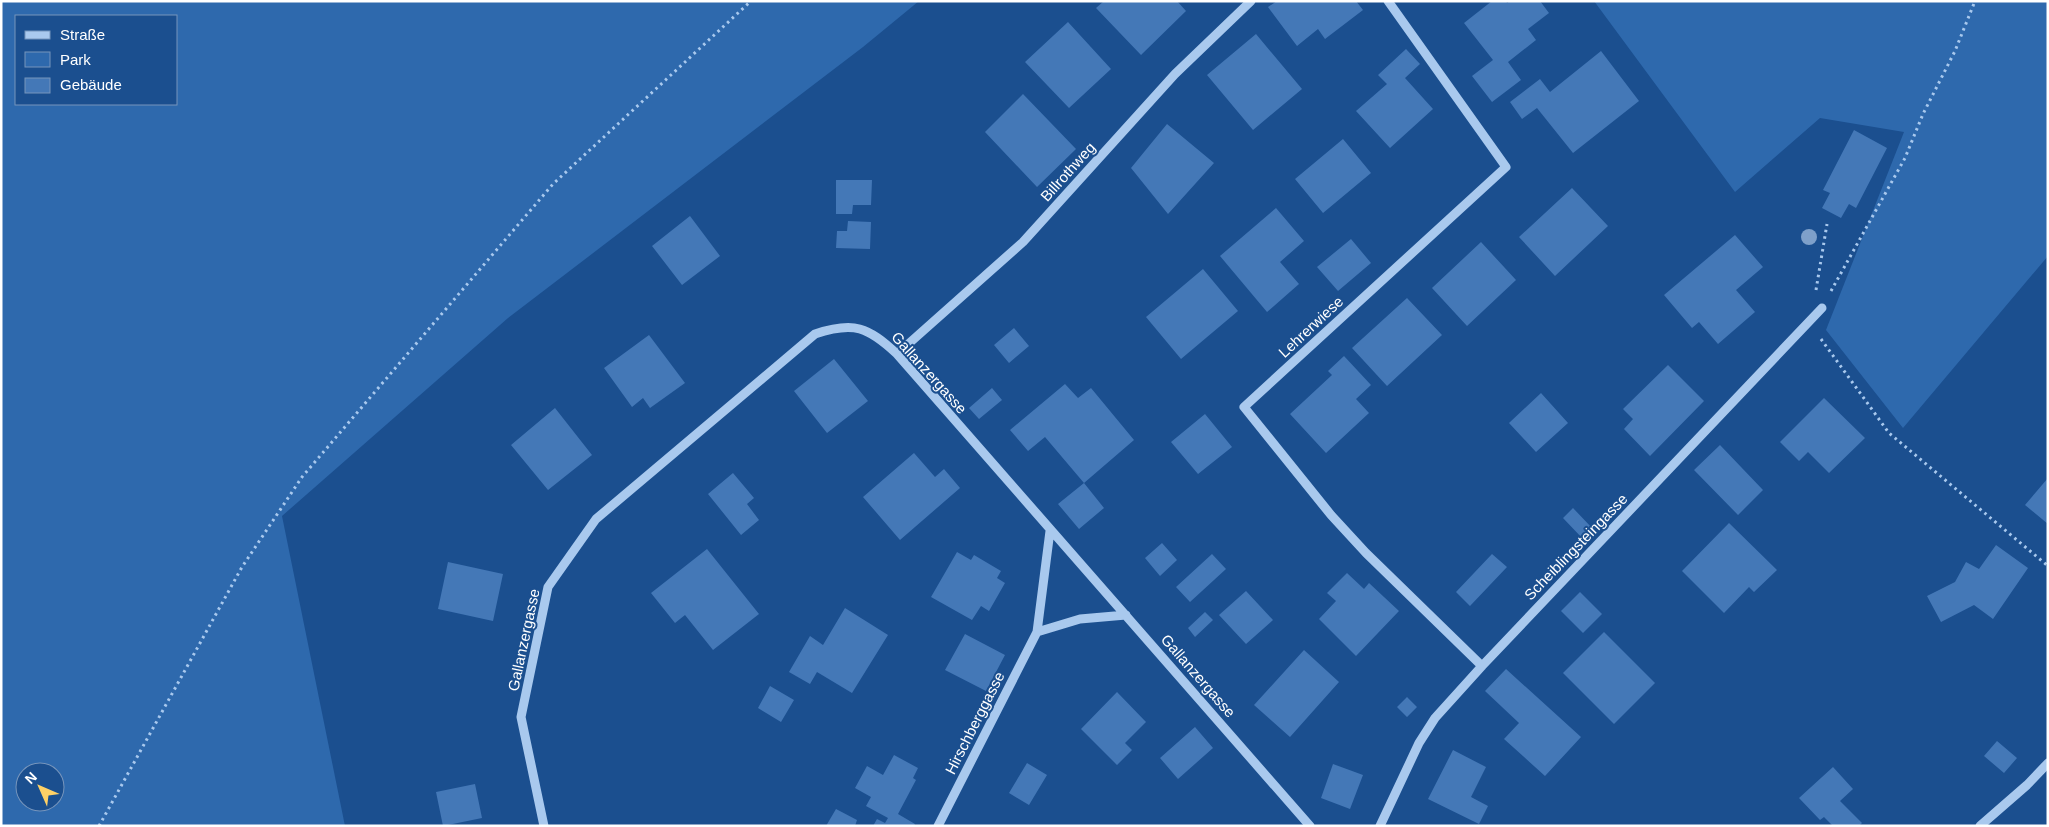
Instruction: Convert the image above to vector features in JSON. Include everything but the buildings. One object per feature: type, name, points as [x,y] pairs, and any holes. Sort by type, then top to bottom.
[{"type":"street","name":"Billrothweg","points":[[897,354],[1023,242],[1175,74],[1251,1]]},
{"type":"street","name":"Lehrerwiese","points":[[1388,1],[1506,166],[1244,407],[1331,515],[1366,553],[1482,666]]},
{"type":"street","name":"Scheiblingsteingasse","points":[[1380,826],[1418,743],[1436,718],[1482,666],[1822,308]]},
{"type":"street","name":"Gallanzergasse","points":[[544,826],[521,717],[548,588],[596,519],[815,334],[835,327],[852,326],[870,331],[897,354],[1310,826]]},
{"type":"street","name":"Hirschberggasse","points":[[938,826],[1037,632],[1050,531]]},
{"type":"street","points":[[1037,632],[1080,619],[1126,615]]},
{"type":"street","points":[[1980,826],[2027,785],[2048,763]]},
{"type":"path","points":[[99,826],[242,567],[302,477],[552,184],[751,1]]},
{"type":"path","points":[[1822,308],[1905,158],[1922,114],[1955,51],[1975,1]]},
{"type":"path","points":[[1827,224],[1821,271],[1808,322],[1889,433],[2048,566]]},
{"type":"green space","points":[[1,1],[919,1],[863,47],[508,318],[282,516],[345,826],[1,826]]},
{"type":"green space","points":[[1594,1],[2048,1],[2048,256],[1903,428],[1826,330],[1904,132],[1820,118],[1735,192]]}]
